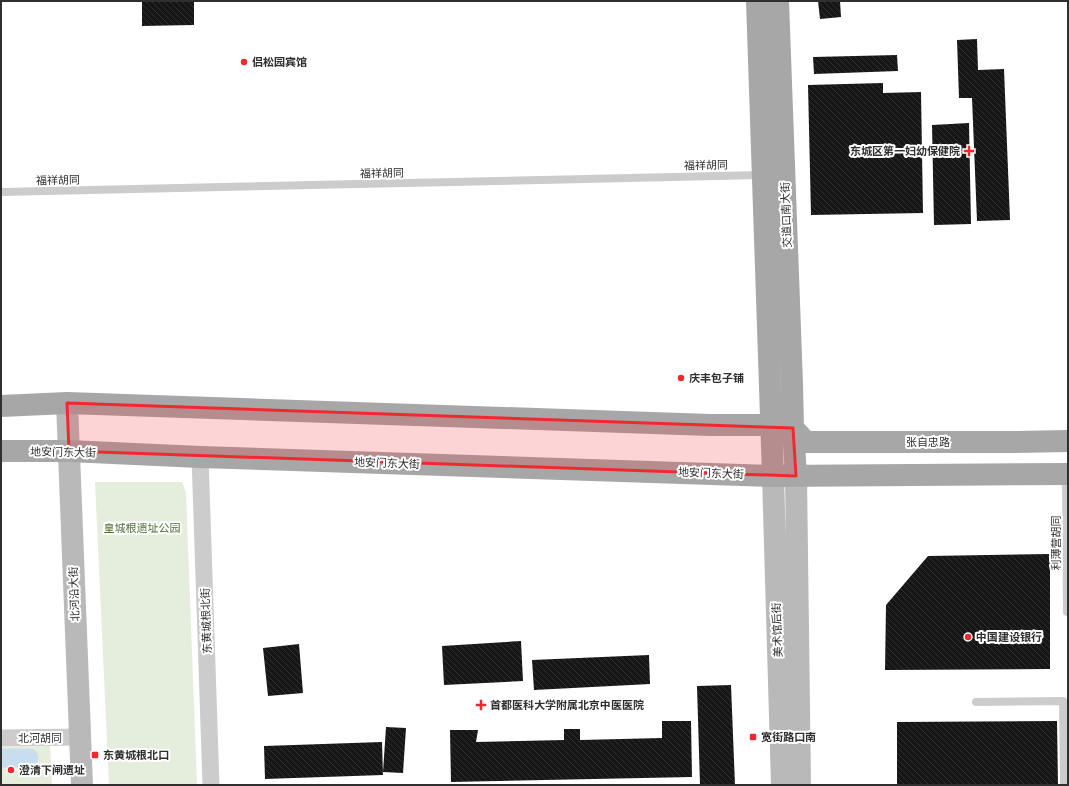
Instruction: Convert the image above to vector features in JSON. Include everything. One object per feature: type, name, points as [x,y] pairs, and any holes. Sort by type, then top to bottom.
[{"type":"main road","name":"交道口南大街","points":[[757,1],[773,476]]},
{"type":"main road","name":"交道口南大街","points":[[778,1],[796,476]]},
{"type":"main road","points":[[1,406],[67,403],[702,425],[772,425],[793,428]]},
{"type":"main road","name":"北河沿大街","points":[[67,403],[82,785]]},
{"type":"main road","name":"张自忠路","points":[[793,428],[806,442],[1068,441]]},
{"type":"main road","name":"地安门东大街","points":[[1,451],[69,451],[200,457],[796,476]]},
{"type":"main road","points":[[796,476],[1067,474]]},
{"type":"main road","name":"美术馆后街","points":[[773,476],[782,785]]},
{"type":"main road","name":"美术馆后街","points":[[796,476],[800,785]]},
{"type":"street","name":"东黄城根北街","points":[[200,457],[212,785]]},
{"type":"street","name":"北河胡同","points":[[1,738],[80,737]]},
{"type":"lane","name":"福祥胡同","points":[[1,192],[763,175]]},
{"type":"lane","name":"利薄营胡同","points":[[1067,474],[1068,612]]},
{"type":"lane","points":[[976,702],[1063,701],[1064,785]]},
{"type":"highlighted area","points":[[67,403],[710,425],[793,428],[796,476],[69,451]]},
{"type":"green space","name":"皇城根遗址公园","points":[[95,482],[182,482],[186,493],[197,785],[109,785]]},
{"type":"green space","points":[[50,746],[52,785],[1,785],[1,747]]},
{"type":"building","points":[[818,1],[840,1],[841,17],[820,19]]},
{"type":"building","points":[[142,2],[194,2],[194,25],[142,26]]},
{"type":"building","points":[[977,39],[978,70],[1004,69],[1010,220],[977,221],[972,98],[959,98],[957,40]]},
{"type":"building","points":[[897,55],[898,71],[814,74],[813,57]]},
{"type":"building","points":[[883,83],[883,93],[921,92],[923,213],[811,215],[808,85]]},
{"type":"building","points":[[969,123],[971,224],[934,225],[932,125]]},
{"type":"building","name":"中国建设银行","points":[[1050,554],[1050,669],[885,670],[886,605],[928,556]]},
{"type":"building","points":[[521,641],[523,681],[444,685],[442,646]]},
{"type":"building","points":[[299,644],[303,693],[268,696],[263,648]]},
{"type":"building","points":[[649,655],[650,684],[534,690],[532,660]]},
{"type":"building","points":[[731,685],[735,785],[700,785],[697,686]]},
{"type":"building","points":[[662,721],[691,721],[692,777],[451,782],[450,730],[478,730],[476,742],[564,740],[564,729],[580,729],[580,740],[662,738]]},
{"type":"building","points":[[1057,721],[1058,785],[897,785],[897,722]]},
{"type":"building","points":[[386,727],[406,728],[403,773],[383,772]]},
{"type":"building","points":[[382,742],[383,775],[265,779],[264,746]]},
{"type":"waterway","points":[[1,758],[29,758]]},
{"type":"place","name":"侣松园宾馆","points":[[244,62]]},
{"type":"place","name":"东城区第一妇幼保健院","points":[[969,151]]},
{"type":"place","name":"庆丰包子铺","points":[[681,378]]},
{"type":"place","name":"中国建设银行","points":[[968,637]]},
{"type":"place","name":"首都医科大学附属北京中医医院","points":[[481,705]]},
{"type":"place","name":"宽街路口南","points":[[753,737]]},
{"type":"place","name":"东黄城根北口","points":[[95,755]]},
{"type":"place","name":"澄清下闸遗址","points":[[11,770]]}]
